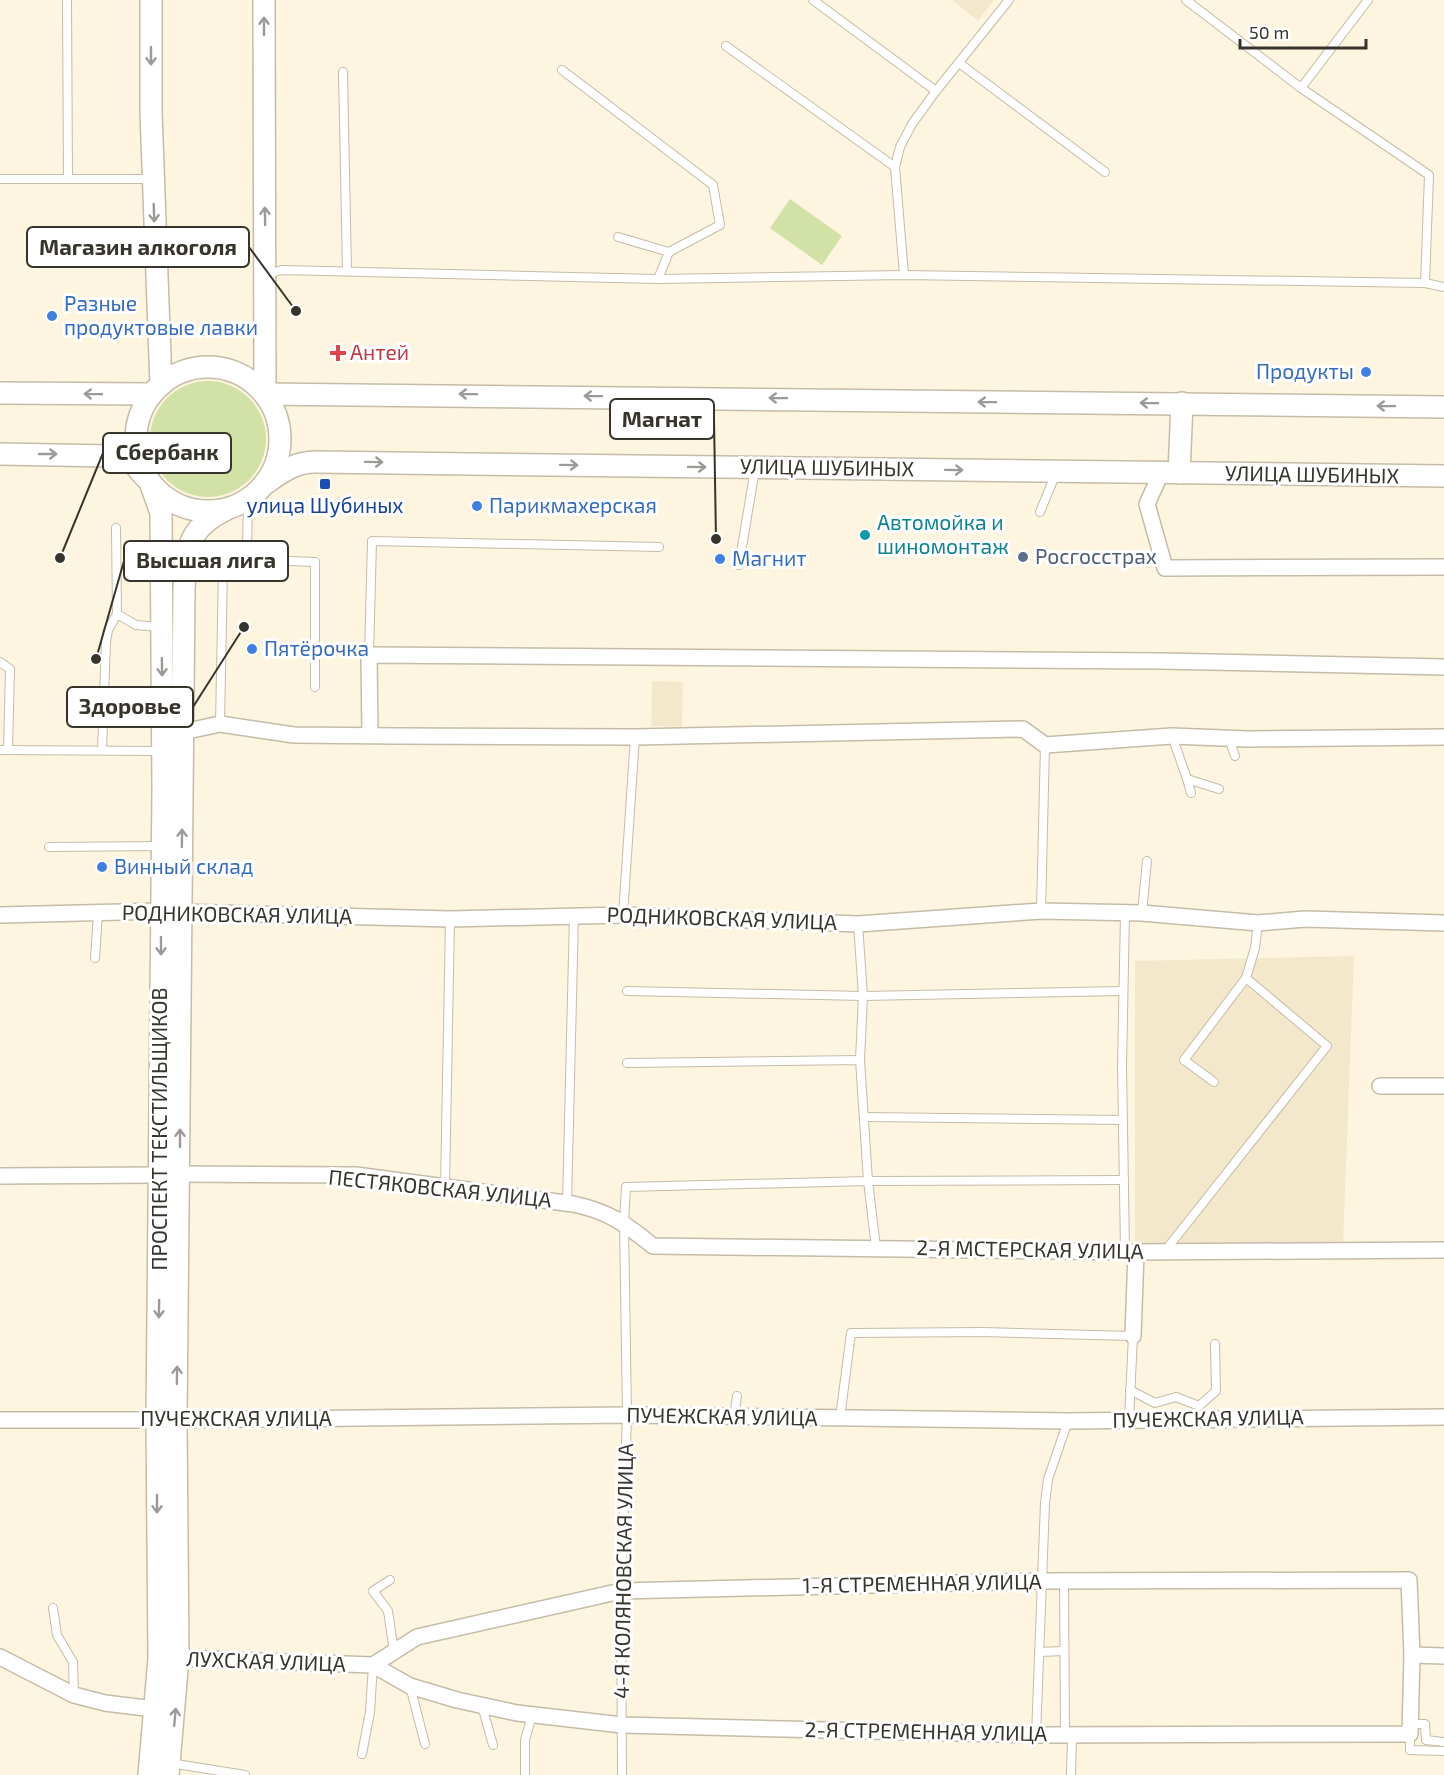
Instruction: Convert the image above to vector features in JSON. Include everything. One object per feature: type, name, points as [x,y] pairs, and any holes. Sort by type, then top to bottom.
[{"type":"main road","points":[[151,0],[156,390]]},
{"type":"main road","points":[[264,0],[265,394]]},
{"type":"main road","points":[[0,454],[111,456],[132,462],[149,482],[172,503],[191,510],[225,510],[248,500],[266,483],[276,464],[280,444],[276,415],[265,394],[246,378],[234,372],[208,367],[182,372],[156,390],[140,416],[136,442],[138,456],[149,482]]},
{"type":"main road","points":[[0,393],[156,390]]},
{"type":"main road","points":[[265,394],[1444,407]]},
{"type":"main road","points":[[1170,473],[1182,403]]},
{"type":"main road","name":"УЛИЦА ШУБИНЫХ","points":[[266,483],[286,468],[308,462],[1444,476]]},
{"type":"main road","name":"ПРОСПЕКТ ТЕКСТИЛЬЩИКОВ","points":[[149,482],[161,513],[163,750],[161,846],[171,911]]},
{"type":"main road","name":"ПРОСПЕКТ ТЕКСТИЛЬЩИКОВ","points":[[169,1769],[167,1420],[171,911],[183,732],[186,550],[208,519],[225,510]]},
{"type":"main road","name":"ПРОСПЕКТ ТЕКСТИЛЬЩИКОВ","points":[[149,1775],[154,1709],[168,1658]]},
{"type":"street","points":[[1170,473],[1147,504],[1165,568],[1444,567]]},
{"type":"street","points":[[370,735],[369,655],[1160,661],[1444,667]]},
{"type":"street","points":[[183,732],[220,724],[294,735],[635,737],[1023,729],[1044,746],[1172,736],[1444,737]]},
{"type":"street","name":"РОДНИКОВСКАЯ УЛИЦА","points":[[0,915],[171,911],[450,919],[623,915],[858,924],[1041,911],[1125,913],[1258,923],[1305,919],[1444,923]]},
{"type":"street","points":[[1380,1086],[1444,1086]]},
{"type":"street","name":"ПЕСТЯКОВСКАЯ УЛИЦА","points":[[0,1176],[356,1175],[567,1203],[600,1209],[624,1222]]},
{"type":"street","name":"2-Я МСТЕРСКАЯ УЛИЦА","points":[[624,1222],[653,1245],[1131,1252],[1444,1250]]},
{"type":"street","points":[[1131,1252],[1132,1336]]},
{"type":"street","name":"ПУЧЕЖСКАЯ УЛИЦА","points":[[0,1420],[627,1415],[1068,1421],[1444,1417]]},
{"type":"street","name":"1-Я СТРЕМЕННАЯ УЛИЦА","points":[[373,1665],[417,1637],[621,1591],[1041,1581],[1409,1580],[1412,1655]]},
{"type":"street","points":[[1410,1729],[1412,1655],[1444,1656]]},
{"type":"street","points":[[0,1658],[75,1695],[154,1709]]},
{"type":"street","name":"ЛУХСКАЯ УЛИЦА","points":[[168,1658],[373,1665]]},
{"type":"street","name":"2-Я СТРЕМЕННАЯ УЛИЦА","points":[[373,1665],[410,1686],[482,1706],[532,1715],[622,1725],[1036,1735],[1410,1729]]},
{"type":"lane","points":[[67,0],[68,179]]},
{"type":"lane","points":[[813,0],[936,91]]},
{"type":"lane","points":[[904,275],[895,167],[900,147],[912,124],[936,91],[1009,0]]},
{"type":"lane","points":[[1186,0],[1301,88],[1429,175],[1425,283]]},
{"type":"lane","points":[[1301,88],[1368,0]]},
{"type":"lane","points":[[726,46],[895,167]]},
{"type":"lane","points":[[958,63],[1105,172]]},
{"type":"lane","points":[[562,70],[713,185],[720,225],[669,252],[658,279]]},
{"type":"lane","points":[[343,72],[347,271]]},
{"type":"lane","points":[[0,179],[153,179]]},
{"type":"lane","points":[[618,237],[669,252]]},
{"type":"lane","points":[[266,274],[282,270],[658,279],[904,275],[1425,283],[1444,287]]},
{"type":"lane","points":[[739,565],[756,467]]},
{"type":"lane","points":[[1040,512],[1057,471]]},
{"type":"lane","points":[[220,724],[223,568],[248,550],[248,500]]},
{"type":"lane","points":[[102,750],[106,642],[108,630],[117,614],[116,528]]},
{"type":"lane","points":[[369,655],[372,541],[659,547]]},
{"type":"lane","points":[[238,559],[315,562],[315,687]]},
{"type":"lane","points":[[117,614],[136,624],[161,627]]},
{"type":"lane","points":[[0,662],[9,669],[4,750],[163,750]]},
{"type":"lane","points":[[1172,736],[1191,793]]},
{"type":"lane","points":[[623,915],[635,737]]},
{"type":"lane","points":[[1229,738],[1235,756]]},
{"type":"lane","points":[[1041,911],[1044,746]]},
{"type":"lane","points":[[1187,779],[1219,789]]},
{"type":"lane","points":[[49,847],[161,846]]},
{"type":"lane","points":[[1142,914],[1147,861]]},
{"type":"lane","points":[[95,958],[98,913]]},
{"type":"lane","points":[[1125,913],[1124,1180],[1131,1252]]},
{"type":"lane","points":[[567,1203],[574,915]]},
{"type":"lane","points":[[445,1188],[450,919]]},
{"type":"lane","points":[[1214,1082],[1184,1060],[1246,978],[1255,948],[1258,923]]},
{"type":"lane","points":[[858,924],[863,996],[860,1059],[868,1181],[876,1248]]},
{"type":"lane","points":[[1164,1252],[1327,1046],[1246,978]]},
{"type":"lane","points":[[627,992],[863,996],[1123,991]]},
{"type":"lane","points":[[627,1063],[860,1059]]},
{"type":"lane","points":[[864,1116],[1123,1120]]},
{"type":"lane","points":[[868,1181],[1124,1180]]},
{"type":"lane","name":"4-Я КОЛЯНОВСКАЯ УЛИЦА","points":[[622,1775],[621,1591],[627,1415],[624,1222],[626,1187],[868,1181]]},
{"type":"lane","points":[[840,1418],[851,1333],[983,1332],[1132,1336],[1129,1420]]},
{"type":"lane","points":[[1130,1390],[1155,1402],[1176,1397],[1199,1406],[1216,1392],[1215,1344]]},
{"type":"lane","points":[[734,1416],[737,1396]]},
{"type":"lane","points":[[1036,1735],[1041,1581],[1048,1479],[1068,1421]]},
{"type":"lane","points":[[390,1580],[373,1591],[388,1611],[394,1652]]},
{"type":"lane","points":[[1064,1581],[1064,1651],[1071,1775]]},
{"type":"lane","points":[[53,1608],[57,1635],[73,1662],[75,1695]]},
{"type":"lane","points":[[1039,1652],[1064,1651]]},
{"type":"lane","points":[[362,1754],[370,1712],[373,1665]]},
{"type":"lane","points":[[410,1686],[425,1744]]},
{"type":"lane","points":[[482,1706],[493,1745]]},
{"type":"lane","points":[[525,1775],[525,1740],[532,1715]]},
{"type":"lane","points":[[1444,1742],[1426,1740],[1425,1724],[1410,1729],[1410,1750],[1444,1751]]},
{"type":"lane","points":[[169,1769],[245,1775]]},
{"type":"shaded area","points":[[952,0],[994,0],[978,21]]},
{"type":"shaded area","points":[[652,681],[683,682],[682,727],[651,726]]},
{"type":"shaded area","points":[[1354,956],[1343,1244],[1135,1243],[1135,961]]},
{"type":"green space","points":[[790,199],[842,236],[822,265],[770,228]]},
{"type":"green space","points":[[208,381],[230,385],[249,398],[262,417],[266,439],[262,461],[249,480],[230,493],[208,497],[186,493],[167,480],[154,461],[150,439],[154,417],[167,398],[186,385]]},
{"type":"place","name":"Магазин алкоголя","points":[[296,311]]},
{"type":"place","name":"Разные продуктовые лавки","points":[[52,316]]},
{"type":"place","name":"Антей","points":[[338,353]]},
{"type":"place","name":"Продукты","points":[[1366,372]]},
{"type":"place","name":"улица Шубиных","points":[[325,484]]},
{"type":"place","name":"Парикмахерская","points":[[477,506]]},
{"type":"place","name":"Автомойка и шиномонтаж","points":[[865,535]]},
{"type":"place","name":"Магнат","points":[[716,539]]},
{"type":"place","name":"Росгосстрах","points":[[1023,557]]},
{"type":"place","name":"Сбербанк","points":[[60,558]]},
{"type":"place","name":"Магнит","points":[[720,559]]},
{"type":"place","name":"Здоровье","points":[[244,627]]},
{"type":"place","name":"Пятёрочка","points":[[252,649]]},
{"type":"place","name":"Высшая лига","points":[[96,659]]},
{"type":"place","name":"Винный склад","points":[[102,867]]}]
